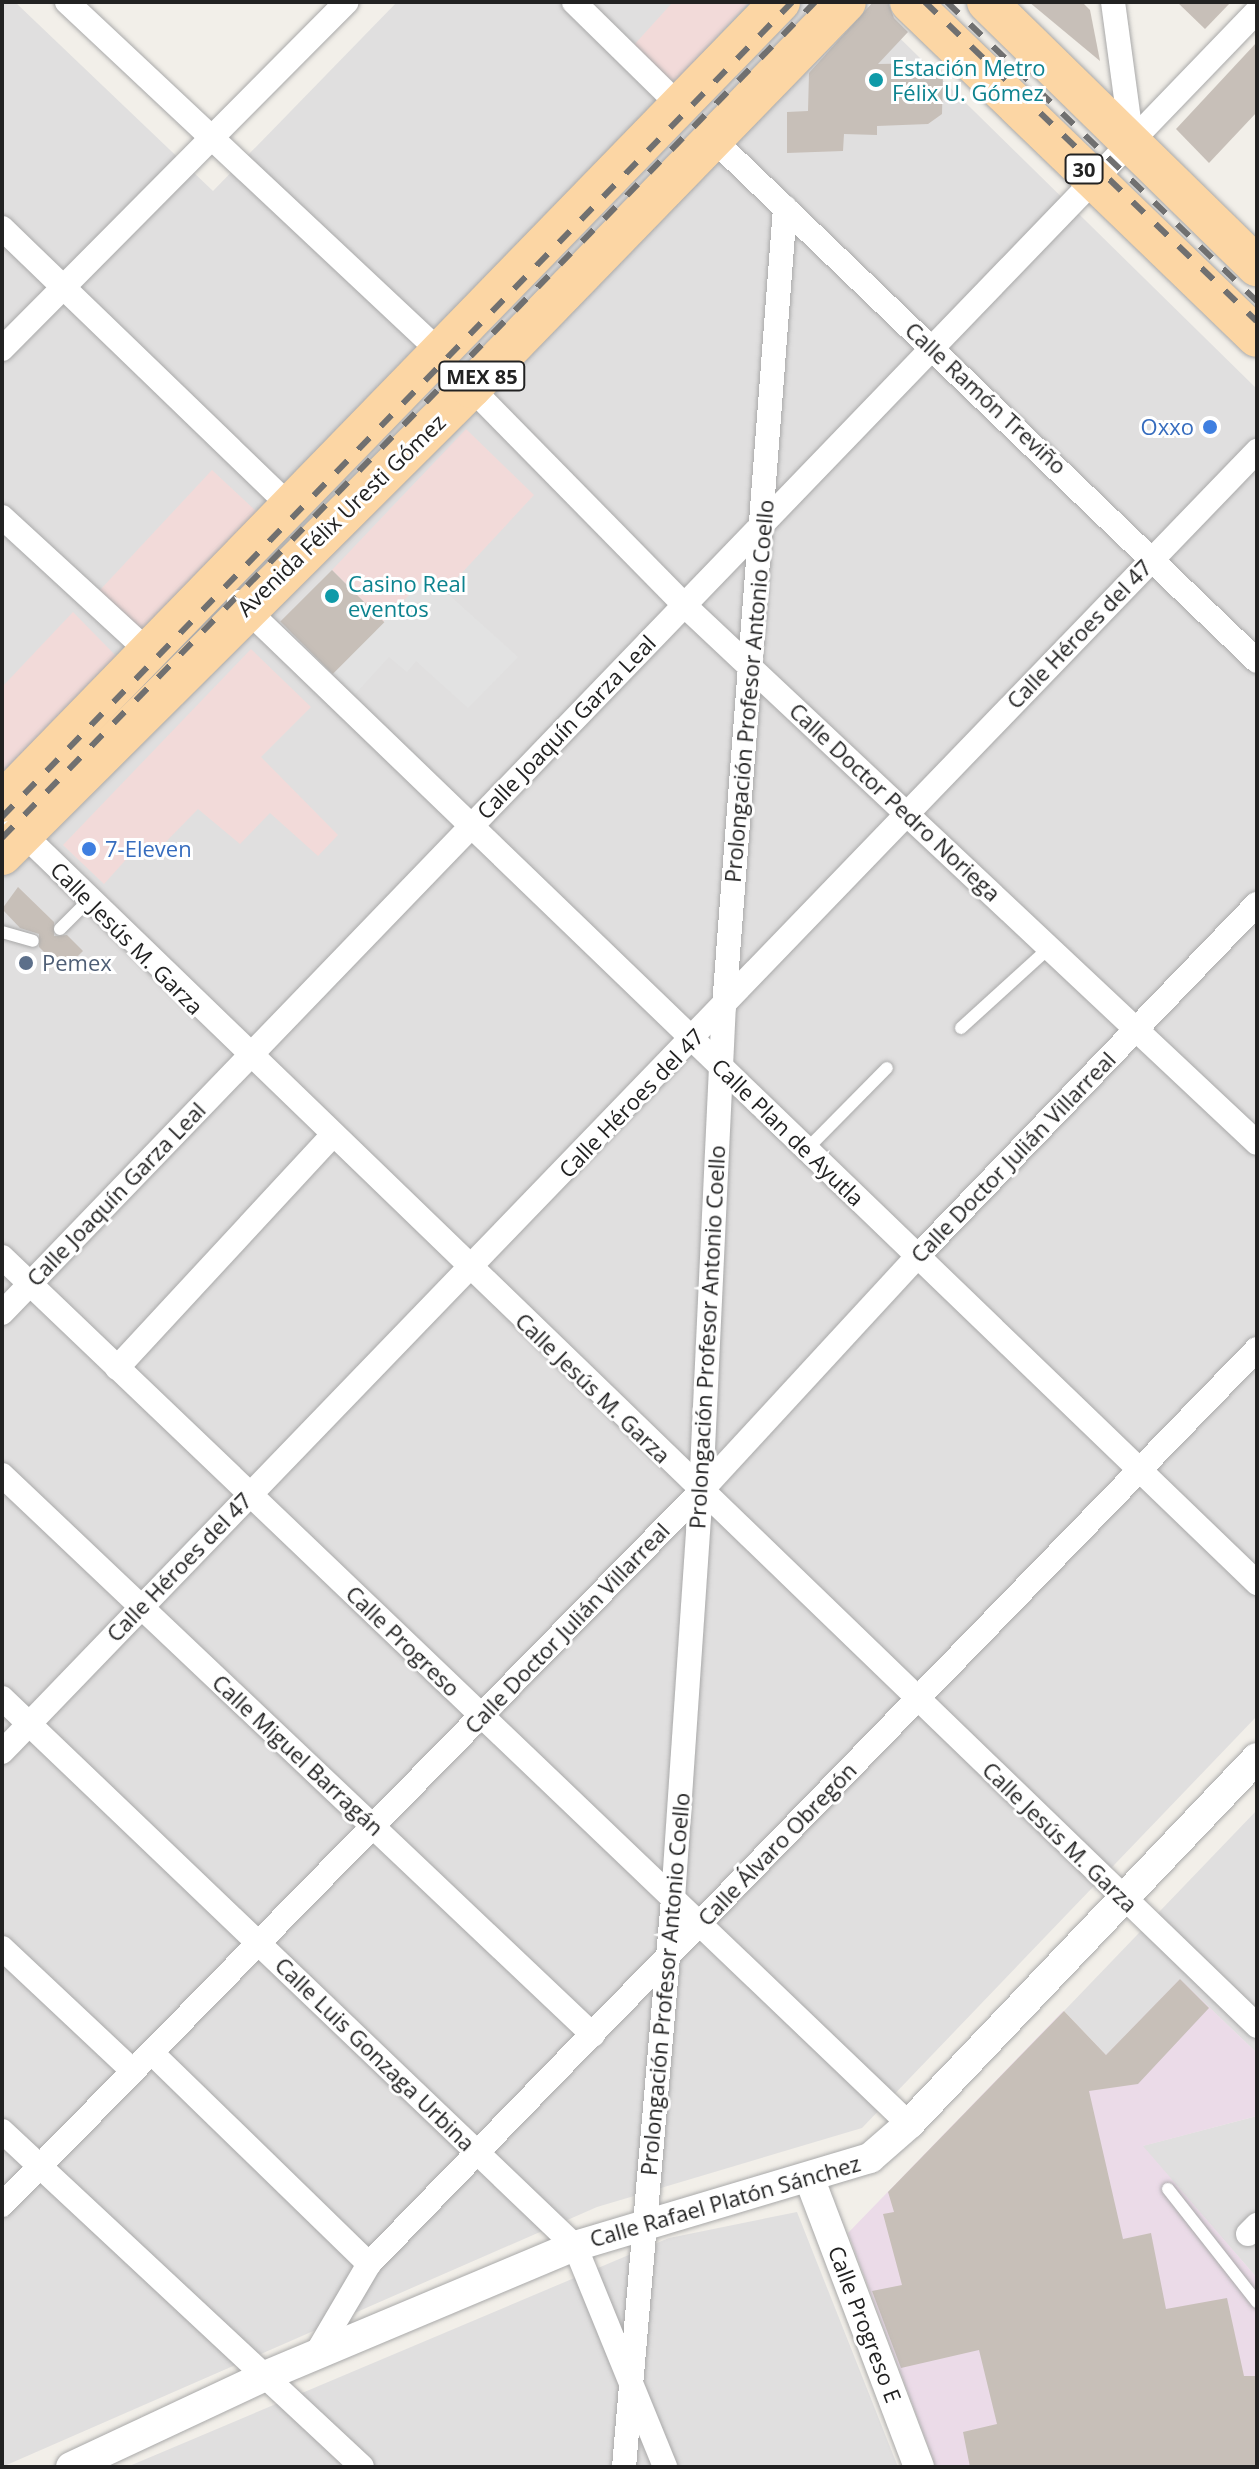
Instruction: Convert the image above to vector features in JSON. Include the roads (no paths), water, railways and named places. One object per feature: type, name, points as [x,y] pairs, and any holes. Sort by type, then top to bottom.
[{"type":"main road","name":"Avenida Félix Uresti Gómez","points":[[7,826],[149,652],[438,350],[681,107],[780,2]]},
{"type":"main road","name":"Avenida Félix Uresti Gómez","points":[[7,826],[245,608],[471,388],[846,2]]},
{"type":"main road","name":"30","points":[[910,2],[1257,337]]},
{"type":"main road","name":"30","points":[[987,2],[1257,266]]},
{"type":"street","points":[[67,2],[438,350]]},
{"type":"street","points":[[2,349],[347,2]]},
{"type":"street","points":[[574,2],[681,107]]},
{"type":"street","points":[[1113,2],[1132,144]]},
{"type":"street","name":"Calle Joaquín Garza Leal","points":[[2,1313],[683,604],[935,350],[1257,11]]},
{"type":"street","name":"Calle Ramón Treviño","points":[[712,138],[1154,557],[1257,661]]},
{"type":"street","name":"Prolongación Profesor Antonio Coello","points":[[624,2467],[629,2369],[646,2222],[665,1961],[673,1899],[701,1491],[724,1006],[749,665],[764,522],[785,207]]},
{"type":"street","points":[[2,228],[289,505]]},
{"type":"street","name":"Calle Doctor Pedro Noriega","points":[[471,388],[683,604],[1257,1143]]},
{"type":"street","name":"Calle Héroes del 47","points":[[2,1752],[692,1041],[905,814],[1257,451]]},
{"type":"street","points":[[2,517],[149,652]]},
{"type":"street","name":"Calle Plan de Ayutla","points":[[217,580],[1257,1583]]},
{"type":"street","name":"Calle Jesús M. Garza","points":[[7,826],[1257,2026]]},
{"type":"street","name":"Calle Doctor Julián Villarreal","points":[[2,2205],[701,1491],[917,1257],[1257,904]]},
{"type":"street","points":[[117,1368],[332,1136]]},
{"type":"street","name":"Calle Progreso","points":[[2,1257],[909,2124]]},
{"type":"street","name":"Calle Álvaro Obregón","points":[[316,2354],[369,2264],[1257,1349]]},
{"type":"street","name":"Calle Miguel Barragán","points":[[2,1475],[593,2035]]},
{"type":"street","name":"Calle Luis Gonzaga Urbina","points":[[2,1698],[575,2246],[629,2369],[665,2467]]},
{"type":"street","name":"Calle Rafael Platón Sánchez","points":[[71,2467],[265,2376],[575,2246],[646,2222],[810,2180],[870,2158],[909,2124],[1257,1758]]},
{"type":"street","points":[[2,1948],[133,2071]]},
{"type":"street","points":[[152,2053],[369,2264]]},
{"type":"street","points":[[2,2131],[362,2467]]},
{"type":"street","name":"Calle Progreso E","points":[[810,2180],[919,2467]]},
{"type":"lane","points":[[60,929],[88,901]]},
{"type":"lane","points":[[2,932],[33,941]]},
{"type":"lane","points":[[961,1028],[1050,947]]},
{"type":"lane","points":[[806,1150],[887,1068]]},
{"type":"lane","points":[[1168,2189],[1257,2302]]},
{"type":"railway","points":[[2,817],[792,2]]},
{"type":"railway","points":[[2,838],[815,2]]},
{"type":"railway","points":[[925,2],[1257,321]]},
{"type":"railway","points":[[947,2],[1257,301]]},
{"type":"place","name":"Estación Metro Félix U. Gómez","points":[[876,80]]},
{"type":"place","name":"Oxxo","points":[[1210,427]]},
{"type":"place","name":"Casino Real eventos","points":[[332,596]]},
{"type":"place","name":"7-Eleven","points":[[89,849]]},
{"type":"place","name":"Pemex","points":[[26,963]]}]
